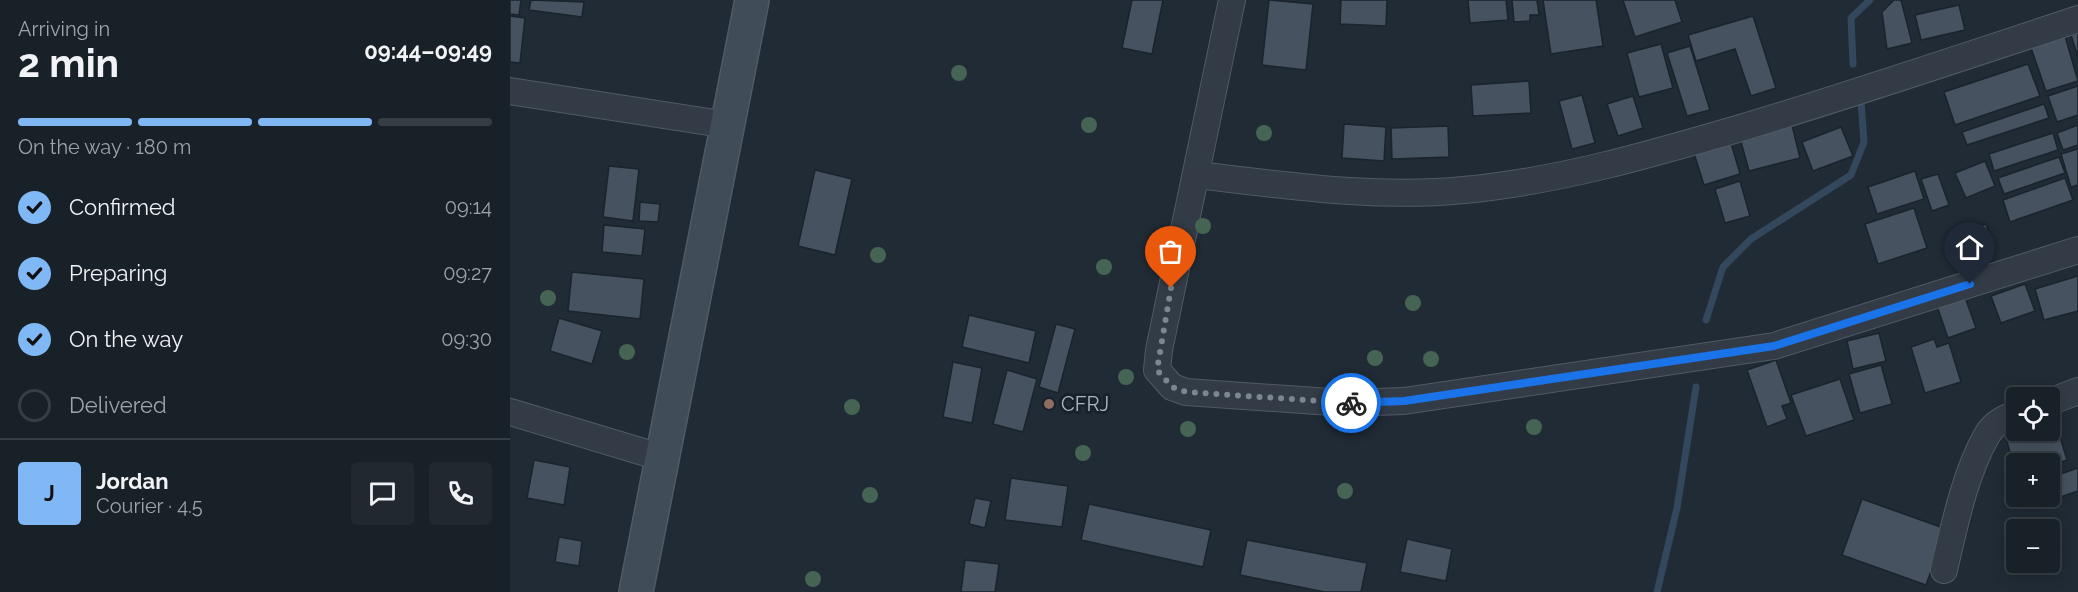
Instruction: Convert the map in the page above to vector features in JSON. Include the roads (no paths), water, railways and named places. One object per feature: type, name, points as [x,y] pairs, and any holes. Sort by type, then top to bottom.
[{"type":"main road","points":[[636,592],[752,0]]},
{"type":"street","points":[[1232,0],[1161,340],[1157,370],[1172,387],[1186,392],[1327,402],[1404,401],[1774,346],[2078,249]]},
{"type":"street","points":[[1196,174],[1302,186],[1406,194],[1464,190],[1527,181],[1650,155],[1874,88],[2078,19]]},
{"type":"street","points":[[510,91],[728,125]]},
{"type":"street","points":[[2060,398],[2078,392]]},
{"type":"street","points":[[510,412],[663,458]]},
{"type":"street","points":[[1944,570],[1961,501],[1987,434],[2002,418],[2006,417]]},
{"type":"waterway","points":[[1853,64],[1851,18],[1870,0]]},
{"type":"waterway","points":[[1706,320],[1723,267],[1751,239],[1851,175],[1864,142],[1861,101]]},
{"type":"waterway","points":[[1657,592],[1677,508],[1696,387]]},
{"type":"place","name":"CFRJ","points":[[1049,404]]}]
